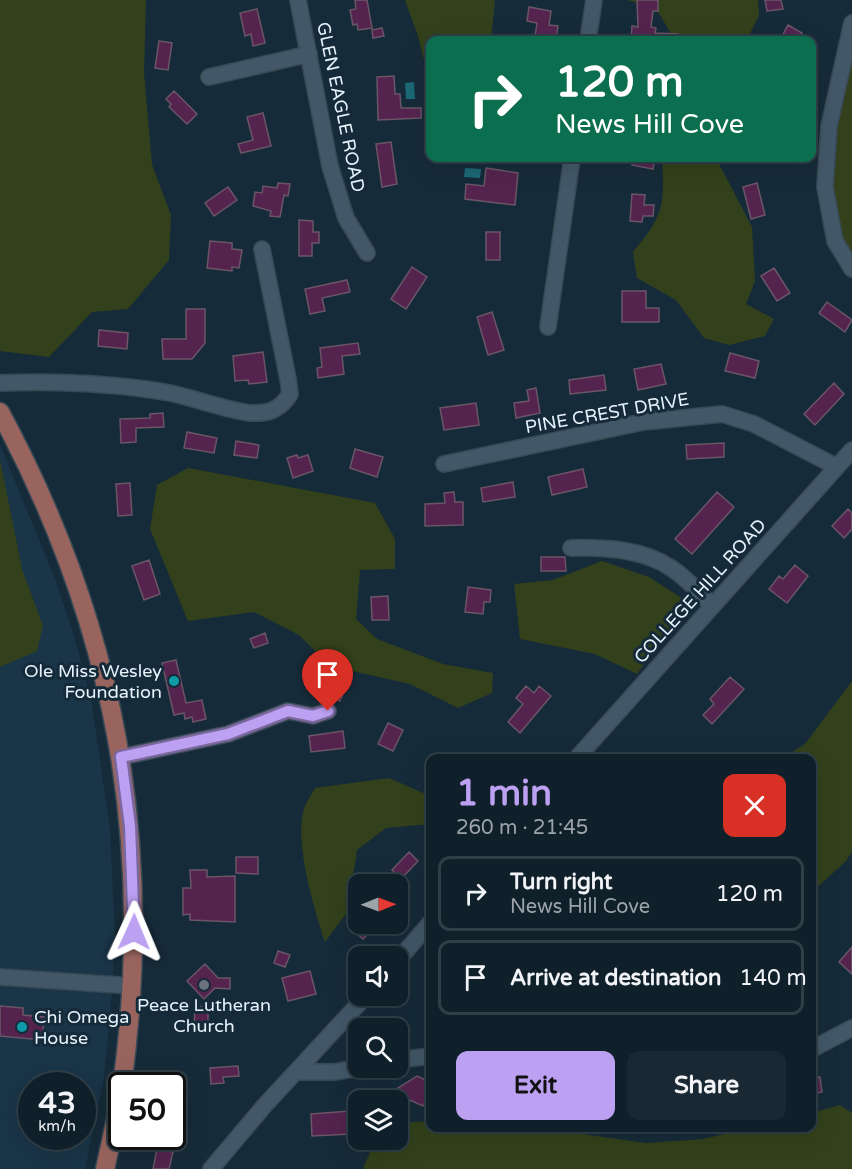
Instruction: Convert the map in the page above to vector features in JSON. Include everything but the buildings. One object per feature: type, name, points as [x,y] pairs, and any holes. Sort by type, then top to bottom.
[{"type":"main road","points":[[0,412],[24,457],[63,543],[104,673],[121,757],[130,826],[135,905],[133,986],[124,1072]]},
{"type":"street","name":"GLEN EAGLE ROAD","points":[[298,0],[330,166],[346,218],[367,253]]},
{"type":"street","points":[[589,36],[594,0]]},
{"type":"street","points":[[852,22],[829,126],[825,187],[835,241],[852,269]]},
{"type":"street","points":[[209,77],[309,54]]},
{"type":"street","points":[[548,327],[571,162]]},
{"type":"street","points":[[0,383],[58,381],[118,384],[206,401],[250,413],[270,411],[283,406],[290,394],[290,387],[262,249]]},
{"type":"street","name":"PINE CREST DRIVE","points":[[444,464],[643,422],[722,414],[754,424],[837,467]]},
{"type":"street","name":"COLLEGE HILL ROAD","points":[[581,754],[852,450]]},
{"type":"street","points":[[571,548],[612,549],[655,559],[673,569],[714,606]]},
{"type":"street","points":[[121,757],[228,734],[288,711],[313,716],[328,711]]},
{"type":"street","points":[[408,949],[426,928]]},
{"type":"street","points":[[0,975],[133,986]]},
{"type":"street","points":[[211,1169],[265,1105],[357,1006]]},
{"type":"street","points":[[816,1046],[852,1028]]},
{"type":"street","points":[[408,1058],[426,1056]]},
{"type":"street","points":[[297,1072],[348,1070]]},
{"type":"shaded area","points":[[414,82],[415,99],[406,99],[405,83]]},
{"type":"shaded area","points":[[465,168],[481,169],[480,178],[464,177]]},
{"type":"shaded area","points":[[0,445],[54,576],[74,636],[91,698],[110,829],[115,939],[104,1078],[96,1116],[96,1072],[18,1072],[18,1150],[89,1150],[85,1169],[0,1169]]},
{"type":"green space","points":[[0,0],[146,0],[144,73],[152,165],[171,215],[169,260],[128,309],[92,312],[49,357],[0,351]]},
{"type":"green space","points":[[405,0],[495,0],[491,36],[426,36],[426,68]]},
{"type":"green space","points":[[627,0],[758,0],[759,15],[749,36],[671,36],[656,8]]},
{"type":"green space","points":[[852,52],[852,261],[840,238],[832,207],[837,125]]},
{"type":"green space","points":[[662,162],[718,162],[752,227],[755,281],[746,304],[774,319],[765,336],[729,345],[704,338],[676,300],[637,278],[633,252],[657,218],[663,187]]},
{"type":"green space","points":[[0,460],[22,569],[43,626],[37,651],[0,667]]},
{"type":"green space","points":[[188,468],[375,503],[395,539],[395,569],[360,570],[356,619],[377,639],[443,664],[493,673],[492,693],[458,708],[410,684],[330,666],[299,635],[254,612],[188,621],[150,529],[157,485]]},
{"type":"green space","points":[[602,561],[649,577],[688,602],[637,674],[595,654],[520,639],[514,584],[553,580]]},
{"type":"green space","points":[[852,681],[852,852],[846,861],[816,888],[816,754],[789,754],[805,744]]},
{"type":"green space","points":[[389,778],[426,794],[426,824],[386,828],[357,850],[353,874],[348,874],[348,911],[325,942],[303,857],[302,823],[305,806],[315,788]]},
{"type":"green space","points":[[840,1105],[852,1113],[852,1169],[363,1169],[371,1150],[408,1150],[408,1122],[426,1121],[426,1132],[568,1132],[646,1143],[703,1139],[733,1132],[816,1132],[816,1112]]},
{"type":"place","name":"Ole Miss Wesley Foundation","points":[[174,681]]},
{"type":"place","name":"Peace Lutheran Church","points":[[204,985]]},
{"type":"place","name":"Chi Omega House","points":[[22,1027]]},
{"type":"route","points":[[134,932],[135,905],[130,826],[121,757],[228,734],[288,711],[304,716],[313,716],[328,711]]}]
